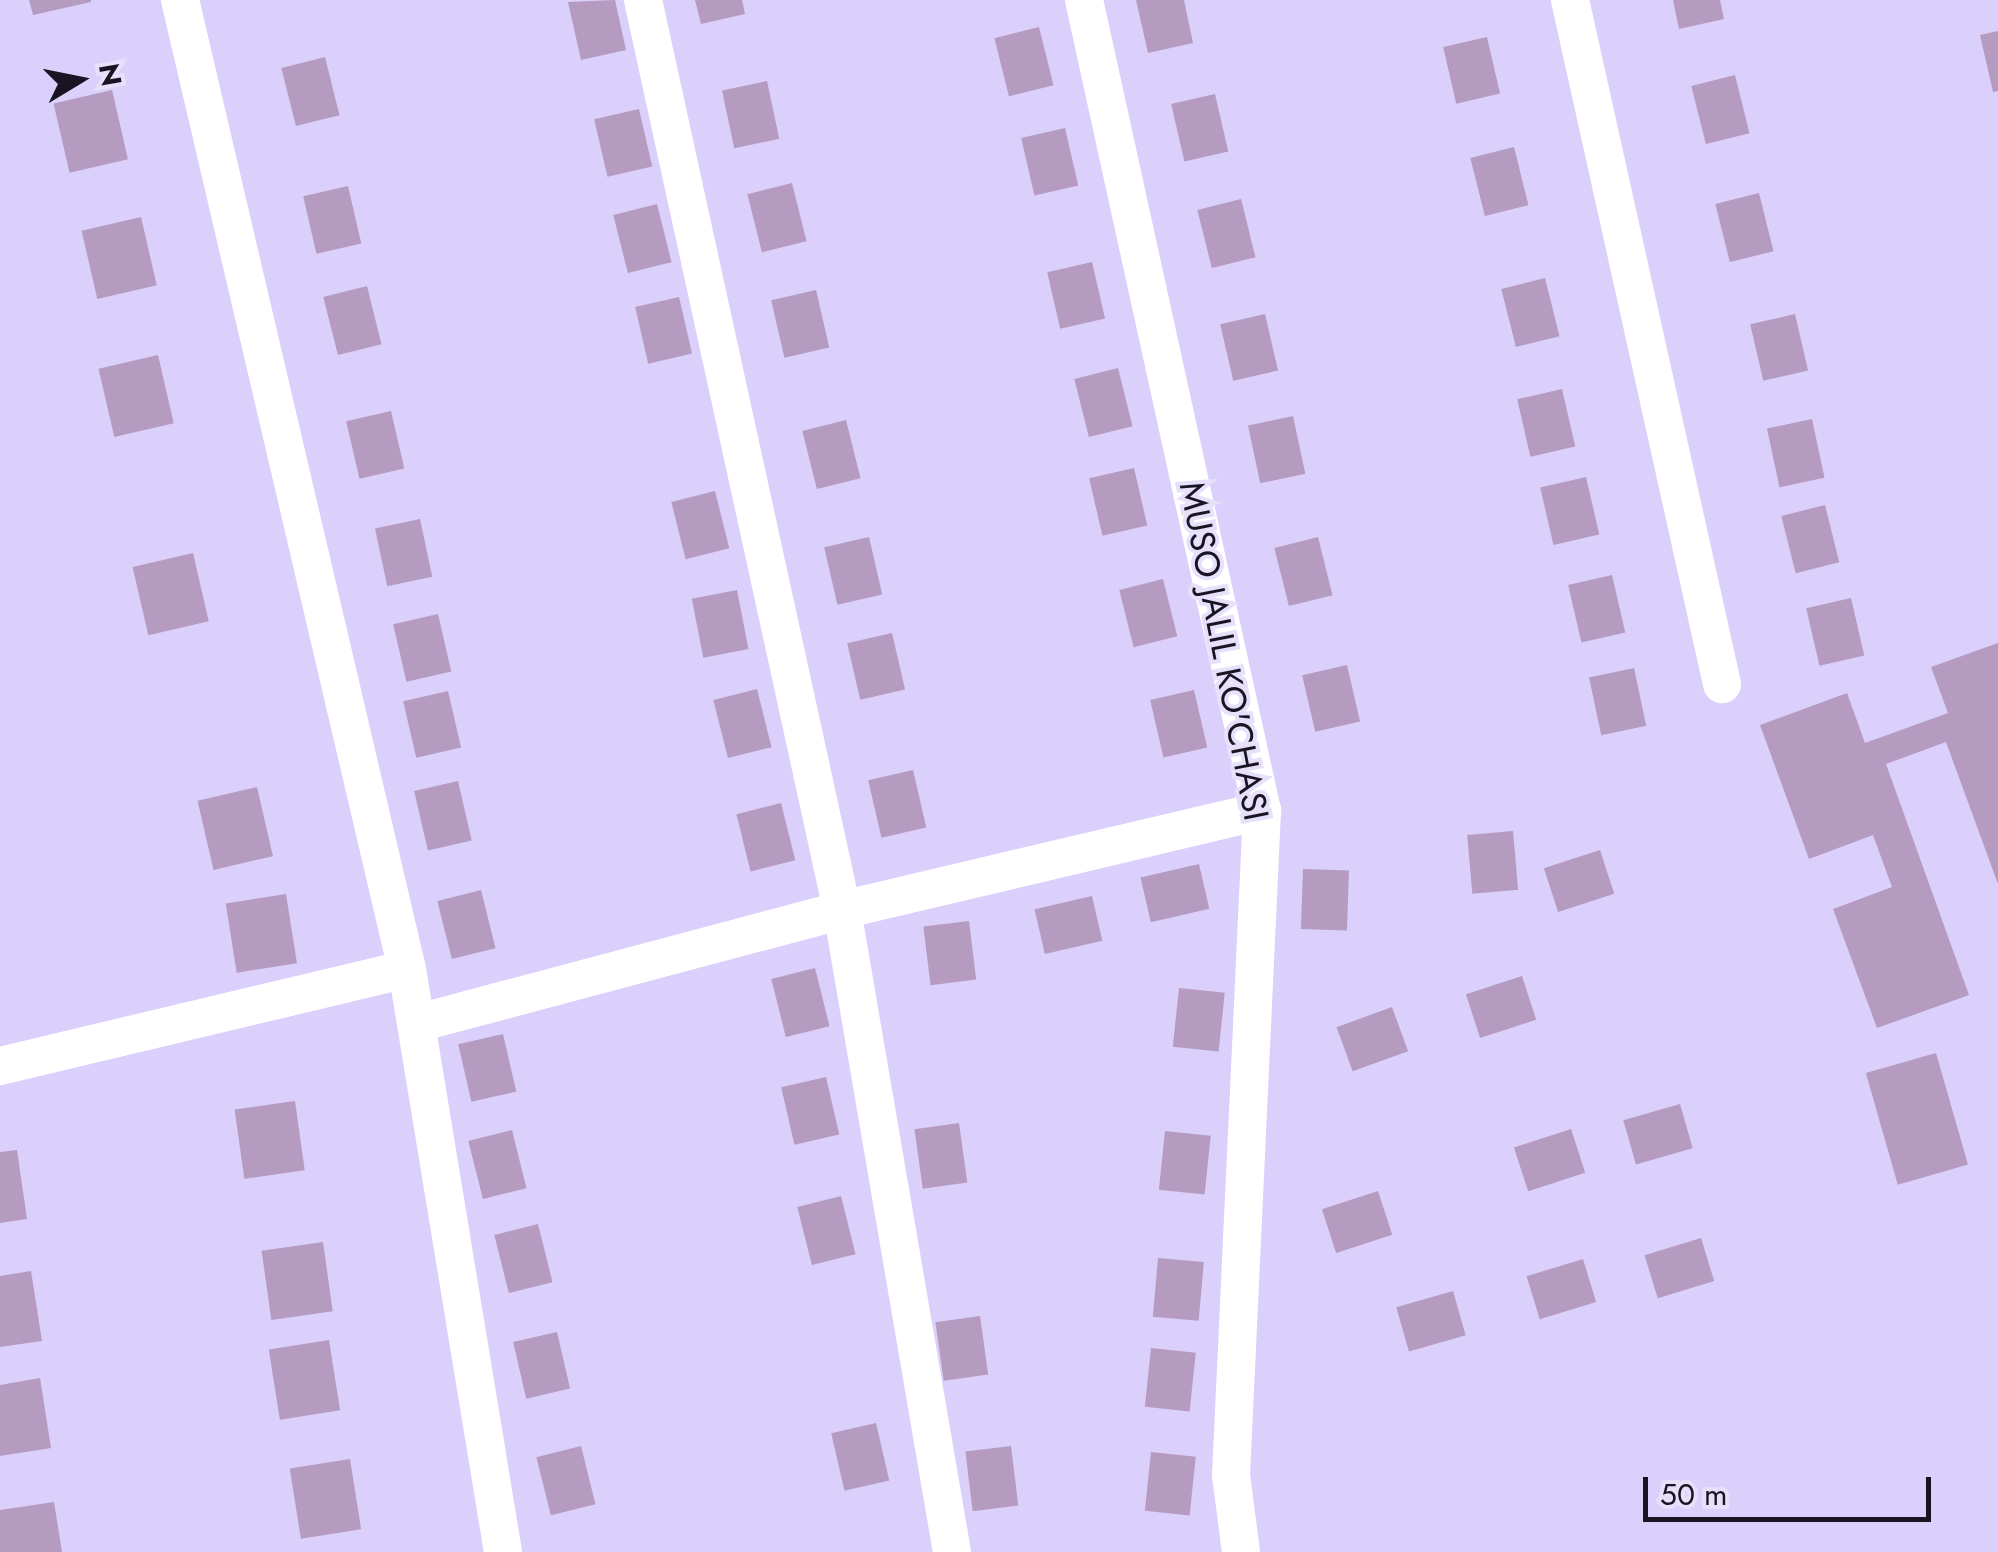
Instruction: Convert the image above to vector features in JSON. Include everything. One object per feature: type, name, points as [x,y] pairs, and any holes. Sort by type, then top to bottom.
[{"type":"street","points":[[180,0],[407,969],[503,1552]]},
{"type":"street","points":[[643,0],[842,910],[952,1552]]},
{"type":"street","name":"MUSO JALIL KO'CHASI","points":[[1084,0],[1262,811],[1231,1475],[1241,1552]]},
{"type":"street","points":[[1570,0],[1722,684]]},
{"type":"street","points":[[418,1024],[842,910],[1262,811]]},
{"type":"street","points":[[0,1066],[407,969]]},
{"type":"building","points":[[29,0],[91,0],[91,2],[33,15]]},
{"type":"building","points":[[615,0],[626,50],[581,60],[568,2]]},
{"type":"building","points":[[695,0],[742,0],[745,14],[701,24]]},
{"type":"building","points":[[1136,0],[1184,0],[1193,43],[1148,53]]},
{"type":"building","points":[[1673,0],[1720,0],[1724,19],[1679,29]]},
{"type":"building","points":[[1039,27],[1054,85],[1009,96],[994,38]]},
{"type":"building","points":[[1998,31],[1998,91],[1993,92],[1980,35]]},
{"type":"building","points":[[1487,37],[1500,94],[1456,104],[1443,47]]},
{"type":"building","points":[[325,57],[340,115],[296,126],[281,68]]},
{"type":"building","points":[[1735,75],[1750,133],[1706,144],[1691,86]]},
{"type":"building","points":[[767,81],[779,139],[734,148],[722,91]]},
{"type":"building","points":[[112,90],[128,159],[70,173],[54,103]]},
{"type":"building","points":[[1215,94],[1228,151],[1184,162],[1171,104]]},
{"type":"building","points":[[639,109],[652,166],[607,177],[594,119]]},
{"type":"building","points":[[1065,128],[1078,185],[1034,196],[1021,138]]},
{"type":"building","points":[[1514,147],[1529,205],[1485,216],[1470,158]]},
{"type":"building","points":[[792,183],[807,241],[762,252],[747,194]]},
{"type":"building","points":[[348,186],[361,243],[316,254],[303,196]]},
{"type":"building","points":[[1759,193],[1774,251],[1730,262],[1715,204]]},
{"type":"building","points":[[1241,199],[1256,257],[1212,268],[1197,210]]},
{"type":"building","points":[[657,204],[672,262],[628,273],[613,215]]},
{"type":"building","points":[[141,217],[157,285],[97,299],[82,231]]},
{"type":"building","points":[[1092,262],[1105,319],[1060,329],[1047,272]]},
{"type":"building","points":[[1545,278],[1560,336],[1516,347],[1501,289]]},
{"type":"building","points":[[367,286],[382,344],[338,355],[323,297]]},
{"type":"building","points":[[816,290],[829,347],[784,358],[771,300]]},
{"type":"building","points":[[679,297],[692,354],[648,364],[635,307]]},
{"type":"building","points":[[1265,314],[1278,371],[1233,381],[1220,324]]},
{"type":"building","points":[[1795,314],[1808,371],[1763,381],[1750,324]]},
{"type":"building","points":[[158,355],[174,423],[114,437],[99,369]]},
{"type":"building","points":[[1118,368],[1133,426],[1089,437],[1074,379]]},
{"type":"building","points":[[1562,389],[1575,446],[1530,457],[1517,399]]},
{"type":"building","points":[[391,411],[404,468],[359,479],[346,421]]},
{"type":"building","points":[[1293,416],[1305,474],[1260,483],[1248,426]]},
{"type":"building","points":[[1812,419],[1824,478],[1779,487],[1767,429]]},
{"type":"building","points":[[846,420],[861,478],[817,489],[802,431]]},
{"type":"building","points":[[1134,468],[1147,525],[1102,536],[1089,478]]},
{"type":"building","points":[[1586,477],[1599,534],[1553,545],[1540,488]]},
{"type":"building","points":[[715,491],[729,548],[686,559],[671,502]]},
{"type":"building","points":[[1825,505],[1839,562],[1796,573],[1781,516]]},
{"type":"building","points":[[420,519],[432,577],[387,586],[375,529]]},
{"type":"building","points":[[869,537],[882,594],[837,605],[824,547]]},
{"type":"building","points":[[1318,537],[1333,595],[1289,606],[1274,548]]},
{"type":"building","points":[[193,553],[209,621],[148,635],[133,567]]},
{"type":"building","points":[[1612,575],[1625,632],[1581,643],[1568,585]]},
{"type":"building","points":[[1163,579],[1177,636],[1134,647],[1119,590]]},
{"type":"building","points":[[737,590],[748,649],[703,658],[692,599]]},
{"type":"building","points":[[1851,598],[1864,655],[1819,666],[1806,608]]},
{"type":"building","points":[[438,614],[451,671],[406,682],[393,624]]},
{"type":"building","points":[[892,633],[905,690],[860,700],[847,643]]},
{"type":"building","points":[[1998,643],[1998,884],[1946,742],[1886,764],[1969,995],[1877,1028],[1833,909],[1892,887],[1873,835],[1809,859],[1760,725],[1847,693],[1865,743],[1948,713],[1931,667]]},
{"type":"building","points":[[1347,665],[1360,722],[1315,732],[1302,675]]},
{"type":"building","points":[[1634,668],[1646,726],[1601,735],[1589,678]]},
{"type":"building","points":[[757,689],[772,747],[728,758],[713,700]]},
{"type":"building","points":[[1194,690],[1207,747],[1163,758],[1150,700]]},
{"type":"building","points":[[448,691],[461,748],[416,758],[403,701]]},
{"type":"building","points":[[913,770],[926,827],[881,838],[868,780]]},
{"type":"building","points":[[458,781],[472,840],[428,851],[414,791]]},
{"type":"building","points":[[257,787],[273,856],[214,870],[198,801]]},
{"type":"building","points":[[781,803],[795,860],[751,871],[736,814]]},
{"type":"building","points":[[1513,831],[1518,890],[1472,894],[1467,835]]},
{"type":"building","points":[[1600,850],[1614,894],[1558,912],[1544,868]]},
{"type":"building","points":[[1199,864],[1209,909],[1151,922],[1141,877]]},
{"type":"building","points":[[1303,869],[1349,871],[1347,931],[1301,929]]},
{"type":"building","points":[[481,890],[496,948],[452,959],[437,901]]},
{"type":"building","points":[[286,894],[297,963],[237,973],[226,904]]},
{"type":"building","points":[[1092,896],[1102,941],[1045,954],[1035,909]]},
{"type":"building","points":[[969,921],[976,980],[931,985],[923,927]]},
{"type":"building","points":[[815,968],[830,1026],[786,1037],[771,979]]},
{"type":"building","points":[[1522,976],[1536,1020],[1480,1038],[1466,994]]},
{"type":"building","points":[[1179,988],[1225,993],[1219,1051],[1173,1047]]},
{"type":"building","points":[[1392,1007],[1408,1051],[1353,1071],[1337,1027]]},
{"type":"building","points":[[503,1034],[516,1091],[471,1102],[458,1044]]},
{"type":"building","points":[[1936,1053],[1968,1165],[1898,1185],[1866,1073]]},
{"type":"building","points":[[826,1077],[839,1134],[794,1145],[781,1087]]},
{"type":"building","points":[[295,1101],[305,1170],[244,1179],[235,1109]]},
{"type":"building","points":[[1680,1104],[1693,1148],[1636,1164],[1623,1120]]},
{"type":"building","points":[[959,1123],[967,1182],[923,1189],[914,1129]]},
{"type":"building","points":[[1571,1129],[1585,1173],[1528,1191],[1514,1148]]},
{"type":"building","points":[[512,1130],[527,1188],[483,1199],[468,1141]]},
{"type":"building","points":[[1165,1131],[1211,1136],[1205,1194],[1159,1190]]},
{"type":"building","points":[[17,1150],[27,1219],[0,1223],[0,1152]]},
{"type":"building","points":[[1378,1191],[1392,1235],[1336,1253],[1322,1209]]},
{"type":"building","points":[[841,1196],[856,1254],[812,1265],[797,1207]]},
{"type":"building","points":[[538,1224],[553,1282],[509,1293],[494,1235]]},
{"type":"building","points":[[1701,1238],[1714,1281],[1658,1298],[1645,1255]]},
{"type":"building","points":[[323,1242],[333,1311],[271,1320],[262,1251]]},
{"type":"building","points":[[1158,1258],[1204,1262],[1199,1321],[1153,1317]]},
{"type":"building","points":[[1583,1259],[1596,1302],[1540,1319],[1527,1276]]},
{"type":"building","points":[[31,1271],[42,1341],[0,1347],[0,1276]]},
{"type":"building","points":[[1453,1291],[1466,1335],[1409,1351],[1396,1307]]},
{"type":"building","points":[[980,1316],[988,1374],[944,1381],[935,1322]]},
{"type":"building","points":[[557,1332],[570,1389],[526,1399],[513,1342]]},
{"type":"building","points":[[329,1340],[340,1410],[280,1420],[269,1350]]},
{"type":"building","points":[[1151,1348],[1196,1353],[1190,1411],[1145,1407]]},
{"type":"building","points":[[40,1378],[51,1448],[0,1456],[0,1385]]},
{"type":"building","points":[[876,1423],[889,1480],[844,1491],[831,1433]]},
{"type":"building","points":[[581,1446],[596,1504],[551,1515],[536,1457]]},
{"type":"building","points":[[1011,1446],[1018,1506],[973,1511],[965,1452]]},
{"type":"building","points":[[1151,1452],[1196,1457],[1190,1515],[1145,1511]]},
{"type":"building","points":[[350,1459],[361,1529],[301,1539],[290,1469]]},
{"type":"building","points":[[54,1502],[62,1552],[0,1552],[0,1510]]}]
